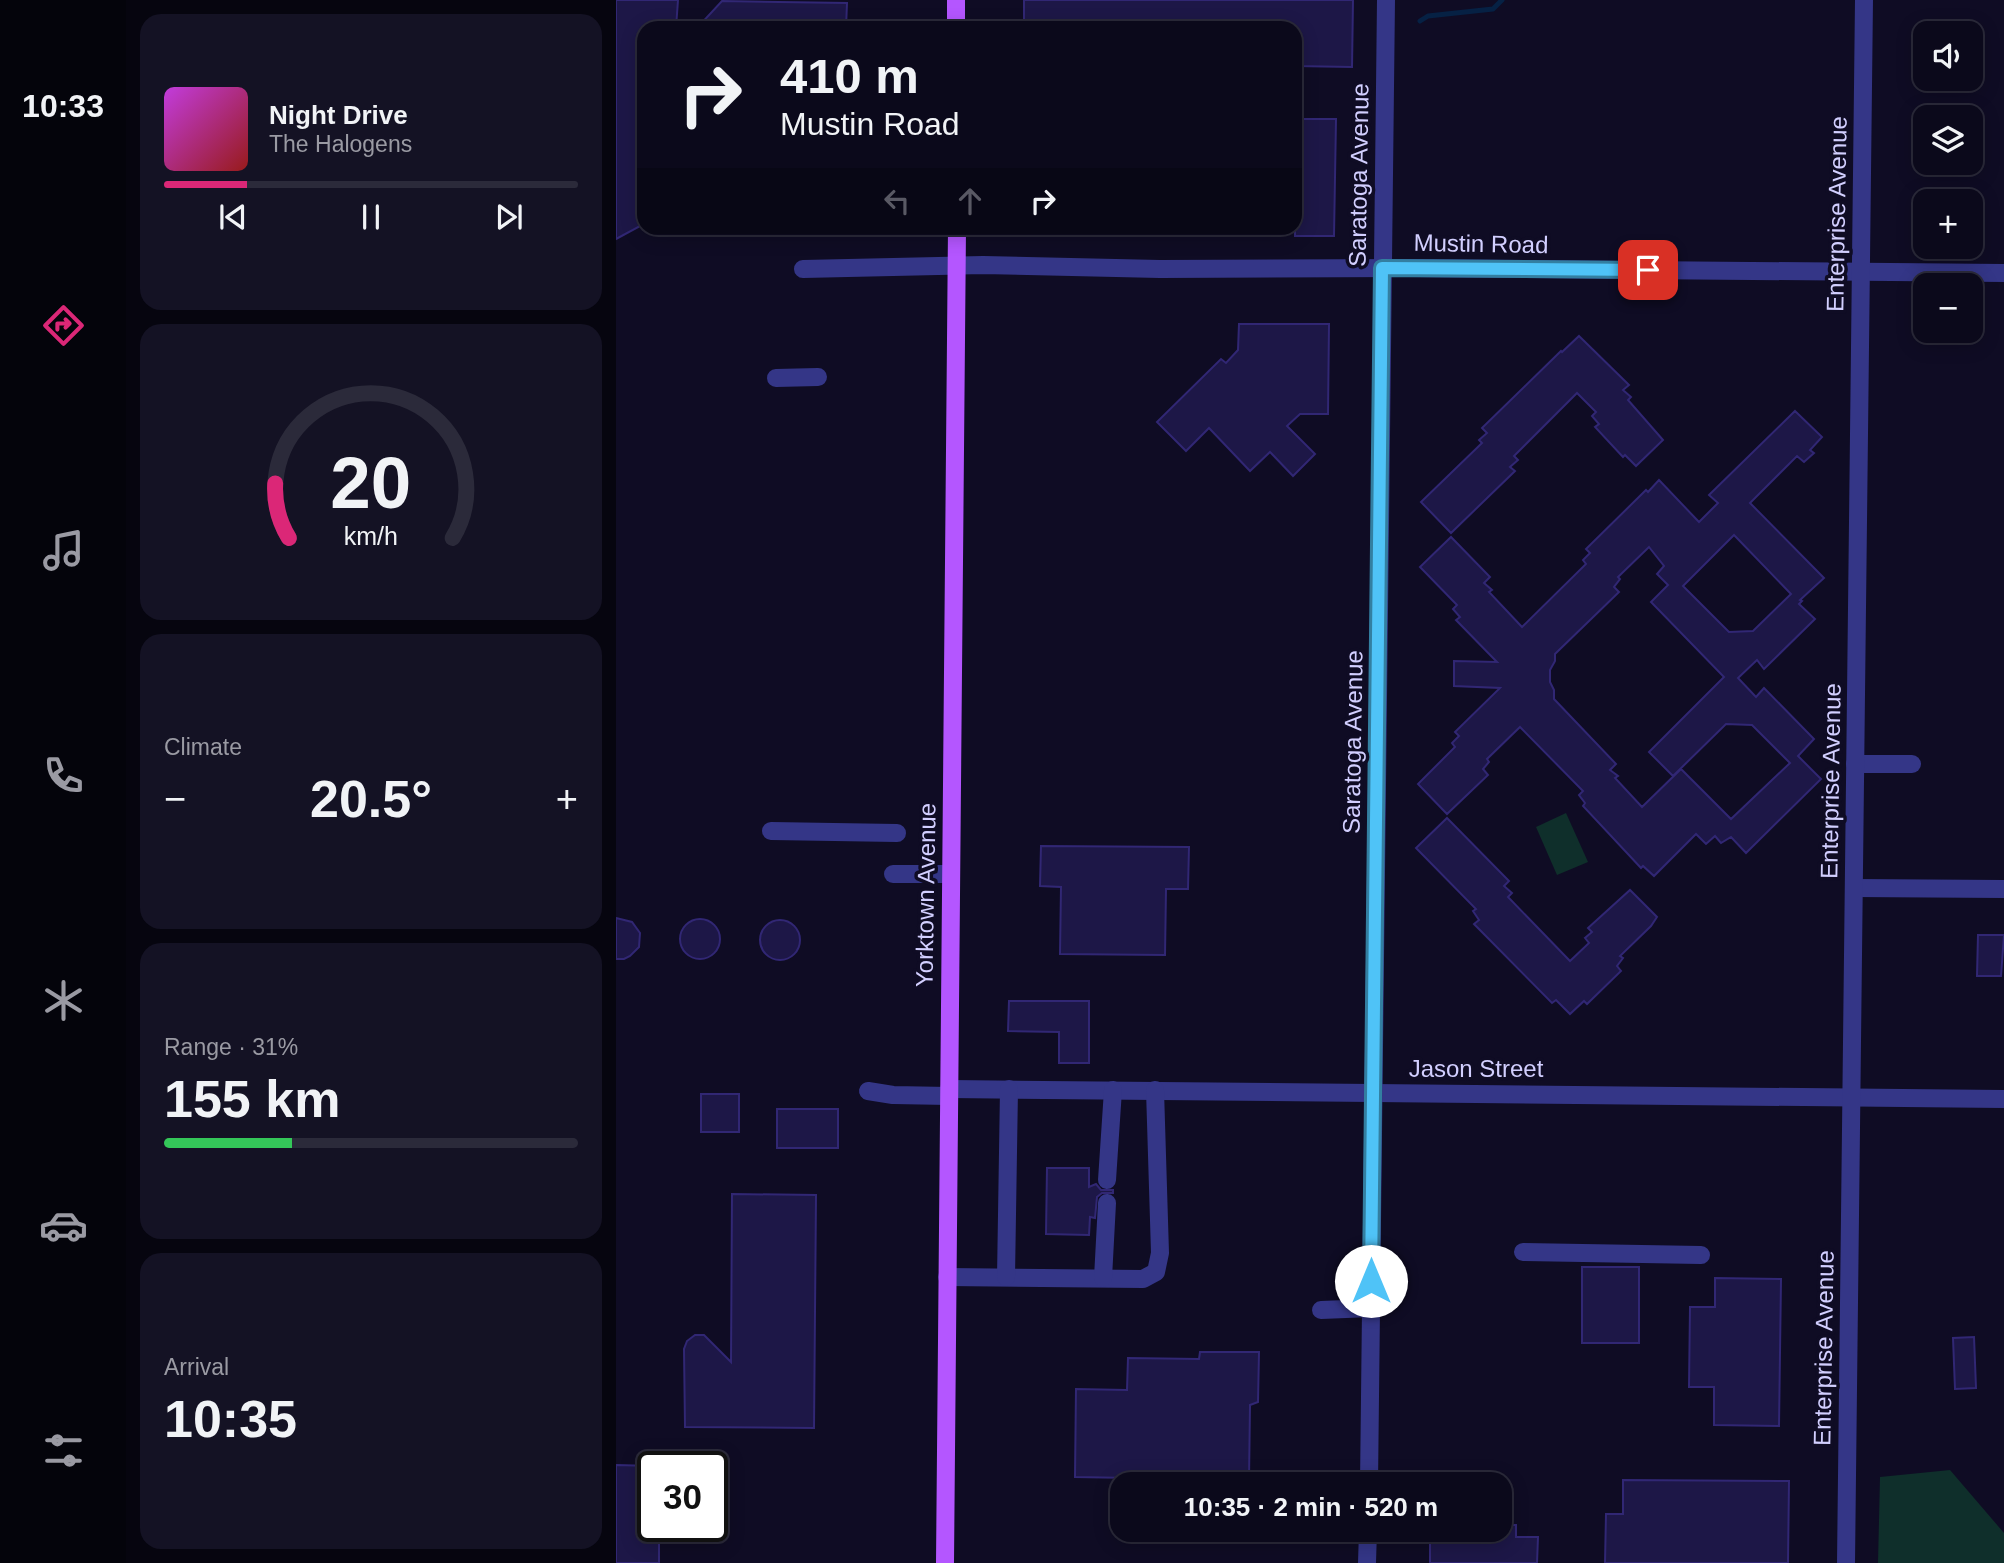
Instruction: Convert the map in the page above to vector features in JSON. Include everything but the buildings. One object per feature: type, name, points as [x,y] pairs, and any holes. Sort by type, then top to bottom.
[{"type":"main road","points":[[956,0],[956,21]]},
{"type":"main road","name":"Yorktown Avenue","points":[[945,1563],[957,235]]},
{"type":"street","name":"Saratoga Avenue","points":[[1368,1472],[1386,0]]},
{"type":"street","name":"Enterprise Avenue","points":[[1846,1563],[1864,0]]},
{"type":"street","name":"Mustin Road","points":[[803,269],[1382,268],[2004,273]]},
{"type":"street","points":[[776,378],[818,377]]},
{"type":"street","points":[[1855,764],[1912,764]]},
{"type":"street","points":[[771,831],[897,833]]},
{"type":"street","points":[[893,874],[951,874]]},
{"type":"street","points":[[1854,888],[2004,889]]},
{"type":"street","points":[[1006,1277],[1009,1089]]},
{"type":"street","name":"Jason Street","points":[[868,1090],[892,1095],[1009,1089],[2004,1099]]},
{"type":"street","points":[[1107,1180],[1113,1090]]},
{"type":"street","points":[[947,1277],[1143,1279],[1156,1272],[1160,1254],[1155,1090]]},
{"type":"street","points":[[1103,1278],[1107,1203]]},
{"type":"street","points":[[1522,1252],[1701,1255]]},
{"type":"street","points":[[1321,1310],[1371,1308]]},
{"type":"street","points":[[1367,1563],[1368,1542]]},
{"type":"green space","points":[[1566,813],[1588,862],[1557,875],[1536,827]]},
{"type":"green space","points":[[1950,1470],[2004,1533],[2004,1563],[1878,1563],[1880,1477]]},
{"type":"waterway","points":[[1420,21],[1428,16],[1493,9],[1502,0]]},
{"type":"route","points":[[1371,1281],[1382,268],[1648,270]]}]
